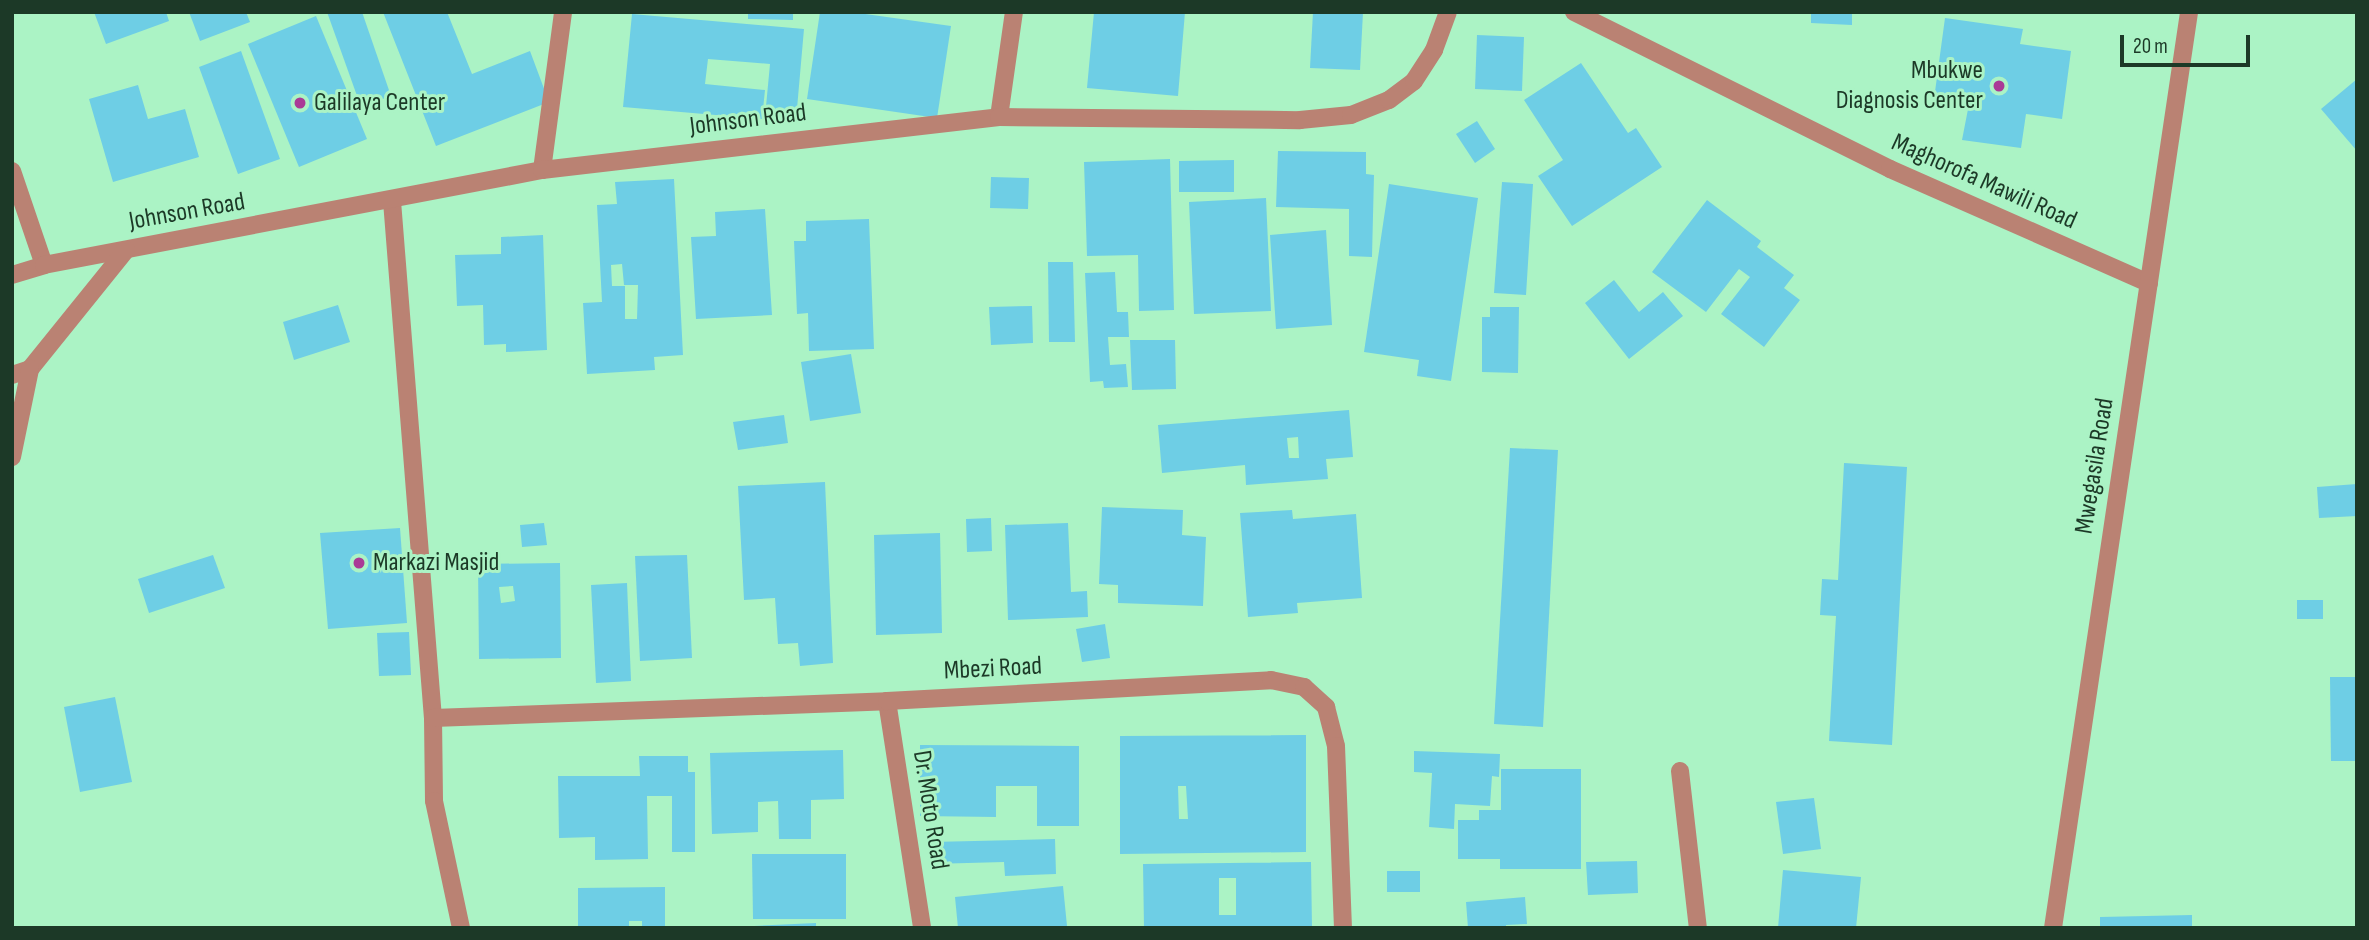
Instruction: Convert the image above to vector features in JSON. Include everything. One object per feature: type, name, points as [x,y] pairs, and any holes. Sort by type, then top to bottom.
[{"type":"street","points":[[542,170],[563,12]]},
{"type":"street","points":[[999,117],[1014,12]]},
{"type":"street","name":"Johnson Road","points":[[12,275],[44,265],[392,201],[542,170],[999,117],[1300,120],[1351,115],[1389,100],[1414,81],[1434,50],[1448,12]]},
{"type":"street","name":"Maghorofa Mawili Road","points":[[1574,12],[1889,169],[2149,283]]},
{"type":"street","name":"Mwegasila Road","points":[[2053,928],[2189,12]]},
{"type":"street","points":[[12,171],[44,265]]},
{"type":"street","points":[[392,201],[433,718],[433,802],[461,928]]},
{"type":"street","points":[[12,457],[30,369],[126,250]]},
{"type":"street","points":[[12,375],[30,369]]},
{"type":"street","name":"Mbezi Road","points":[[433,718],[887,701],[1271,680],[1304,687],[1326,707],[1336,746],[1343,928]]},
{"type":"street","name":"Dr. Moto Road","points":[[887,701],[922,928]]},
{"type":"street","points":[[1680,771],[1698,928]]},
{"type":"building","points":[[94,12],[166,12],[169,21],[106,44]]},
{"type":"building","points":[[189,12],[246,12],[250,22],[200,41]]},
{"type":"building","points":[[327,12],[362,12],[391,96],[361,107]]},
{"type":"building","points":[[383,12],[447,12],[472,74],[530,51],[549,102],[436,146]]},
{"type":"building","points":[[748,12],[793,12],[793,20],[748,19]]},
{"type":"building","points":[[820,12],[851,12],[951,26],[937,118],[807,99]]},
{"type":"building","points":[[1094,12],[1185,12],[1178,96],[1087,88]]},
{"type":"building","points":[[1313,12],[1363,12],[1360,70],[1310,68]]},
{"type":"building","points":[[1811,12],[1852,12],[1852,25],[1811,23]]},
{"type":"building","points":[[632,14],[804,29],[796,120],[765,117],[770,64],[708,59],[705,84],[765,90],[762,119],[623,107]]},
{"type":"building","points":[[316,16],[367,139],[299,167],[248,44]]},
{"type":"building","points":[[1945,18],[2023,29],[2020,44],[2071,51],[2062,119],[2026,114],[2021,148],[1962,140],[1969,104],[1934,99]]},
{"type":"building","points":[[1477,35],[1524,37],[1522,91],[1475,89]]},
{"type":"building","points":[[241,51],[280,159],[238,174],[199,67]]},
{"type":"building","points":[[1581,63],[1628,133],[1636,128],[1662,167],[1572,226],[1538,176],[1563,160],[1524,100]]},
{"type":"building","points":[[2357,79],[2357,151],[2321,109]]},
{"type":"building","points":[[138,85],[148,119],[185,109],[199,157],[113,182],[89,99]]},
{"type":"building","points":[[1477,121],[1495,149],[1475,163],[1456,134]]},
{"type":"building","points":[[1278,151],[1366,152],[1366,174],[1374,175],[1372,257],[1349,256],[1349,209],[1276,207]]},
{"type":"building","points":[[1170,159],[1174,310],[1139,311],[1138,255],[1087,256],[1084,162]]},
{"type":"building","points":[[1234,160],[1234,192],[1179,192],[1179,161]]},
{"type":"building","points":[[991,177],[1029,178],[1028,209],[990,208]]},
{"type":"building","points":[[674,179],[683,355],[654,357],[655,370],[587,374],[583,303],[602,302],[597,205],[617,204],[615,182]],"holes":[[[622,264],[624,285],[638,285],[637,319],[625,319],[625,286],[612,286],[611,265]]]},
{"type":"building","points":[[1502,182],[1533,184],[1526,295],[1494,293]]},
{"type":"building","points":[[1389,184],[1478,198],[1451,381],[1417,376],[1419,360],[1364,352]]},
{"type":"building","points":[[1266,198],[1271,311],[1194,314],[1189,202]]},
{"type":"building","points":[[1707,200],[1761,241],[1757,247],[1794,275],[1784,288],[1800,300],[1764,347],[1721,314],[1750,277],[1739,269],[1706,312],[1652,272]]},
{"type":"building","points":[[765,209],[772,315],[696,319],[691,237],[716,236],[715,212]]},
{"type":"building","points":[[869,219],[874,349],[809,351],[808,313],[797,314],[794,241],[806,241],[806,221]]},
{"type":"building","points":[[1326,230],[1332,325],[1276,329],[1270,235]]},
{"type":"building","points":[[543,235],[547,350],[506,352],[506,344],[484,345],[483,305],[457,306],[455,255],[501,254],[501,237]]},
{"type":"building","points":[[1048,262],[1073,262],[1075,342],[1049,342]]},
{"type":"building","points":[[1115,272],[1117,312],[1128,312],[1129,337],[1108,337],[1110,365],[1126,364],[1128,387],[1104,388],[1103,381],[1090,382],[1085,273]]},
{"type":"building","points":[[1614,280],[1639,312],[1663,292],[1683,316],[1629,359],[1585,303]]},
{"type":"building","points":[[338,305],[350,342],[294,360],[283,322]]},
{"type":"building","points":[[1032,306],[1033,343],[991,345],[989,307]]},
{"type":"building","points":[[1490,307],[1519,307],[1518,373],[1482,372],[1482,317],[1490,317]]},
{"type":"building","points":[[1130,340],[1175,340],[1176,389],[1132,390]]},
{"type":"building","points":[[851,354],[861,413],[810,421],[801,362]]},
{"type":"building","points":[[1349,410],[1353,457],[1326,459],[1328,479],[1246,485],[1245,465],[1162,473],[1158,425]],"holes":[[[1298,437],[1299,458],[1289,458],[1287,438]]]},
{"type":"building","points":[[784,415],[788,443],[738,450],[733,422]]},
{"type":"building","points":[[1510,448],[1558,450],[1543,727],[1494,724]]},
{"type":"building","points":[[1844,463],[1907,467],[1892,745],[1829,741],[1836,616],[1820,615],[1822,579],[1838,580]]},
{"type":"building","points":[[825,482],[833,663],[800,666],[798,643],[778,644],[775,598],[744,600],[738,486]]},
{"type":"building","points":[[2357,484],[2357,516],[2319,518],[2317,487]]},
{"type":"building","points":[[1102,507],[1183,510],[1182,535],[1206,537],[1203,606],[1118,603],[1118,585],[1099,584]]},
{"type":"building","points":[[1292,510],[1293,519],[1356,514],[1362,598],[1297,603],[1298,613],[1248,617],[1240,513]]},
{"type":"building","points":[[991,518],[992,551],[967,552],[966,519]]},
{"type":"building","points":[[544,523],[547,545],[522,547],[520,525]]},
{"type":"building","points":[[1068,523],[1071,592],[1087,591],[1088,617],[1008,620],[1005,525]]},
{"type":"building","points":[[400,528],[407,623],[328,629],[320,533]]},
{"type":"building","points":[[940,533],[942,633],[876,635],[874,535]]},
{"type":"building","points":[[213,555],[225,588],[149,613],[138,579]]},
{"type":"building","points":[[687,555],[692,658],[640,661],[635,556]]},
{"type":"building","points":[[560,563],[561,658],[479,659],[478,564]],"holes":[[[513,586],[515,601],[501,603],[499,587]]]},
{"type":"building","points":[[627,583],[631,681],[596,683],[591,585]]},
{"type":"building","points":[[2297,600],[2323,600],[2323,619],[2297,619]]},
{"type":"building","points":[[1105,624],[1110,658],[1082,662],[1076,629]]},
{"type":"building","points":[[409,632],[411,675],[379,676],[377,633]]},
{"type":"building","points":[[2330,677],[2357,677],[2357,761],[2331,761]]},
{"type":"building","points":[[115,697],[132,782],[80,792],[64,707]]},
{"type":"building","points":[[1306,735],[1306,852],[1120,854],[1120,736]],"holes":[[[1178,786],[1186,786],[1188,819],[1179,819]]]},
{"type":"building","points":[[920,745],[1079,746],[1079,826],[1037,826],[1037,786],[996,786],[996,817],[920,816]]},
{"type":"building","points":[[843,750],[844,799],[811,800],[811,839],[779,839],[778,801],[758,802],[758,832],[712,834],[710,753]]},
{"type":"building","points":[[1414,751],[1500,754],[1499,777],[1492,776],[1490,806],[1455,804],[1454,829],[1429,827],[1432,773],[1414,772]]},
{"type":"building","points":[[639,756],[688,756],[688,772],[695,772],[695,852],[672,852],[672,796],[647,796],[648,859],[595,860],[595,837],[559,838],[558,776],[640,776]]},
{"type":"building","points":[[1501,769],[1581,769],[1581,869],[1500,869],[1500,859],[1458,859],[1458,820],[1479,820],[1479,810],[1501,810]]},
{"type":"building","points":[[1814,798],[1821,849],[1783,854],[1776,802]]},
{"type":"building","points":[[1055,839],[1056,874],[1005,876],[1004,862],[931,864],[931,842]]},
{"type":"building","points":[[752,854],[846,854],[846,919],[753,919]]},
{"type":"building","points":[[1637,861],[1638,893],[1588,895],[1586,862]]},
{"type":"building","points":[[1311,862],[1312,928],[1144,928],[1143,864]],"holes":[[[1219,878],[1236,878],[1236,915],[1219,915]]]},
{"type":"building","points":[[1783,870],[1861,877],[1856,928],[1778,928]]},
{"type":"building","points":[[1387,871],[1420,871],[1420,892],[1387,892]]},
{"type":"building","points":[[1063,886],[1067,926],[958,928],[955,897]]},
{"type":"building","points":[[665,887],[665,928],[642,928],[642,921],[629,921],[629,928],[578,928],[578,888]]},
{"type":"building","points":[[1525,897],[1527,924],[1506,925],[1506,928],[1468,928],[1466,902]]},
{"type":"building","points":[[2192,915],[2192,928],[2100,928],[2100,917]]},
{"type":"building","points":[[816,923],[816,928],[754,928],[754,926]]},
{"type":"place","name":"Mbukwe Diagnosis Center","points":[[1999,86]]},
{"type":"place","name":"Galilaya Center","points":[[300,103]]},
{"type":"place","name":"Markazi Masjid","points":[[359,563]]}]
